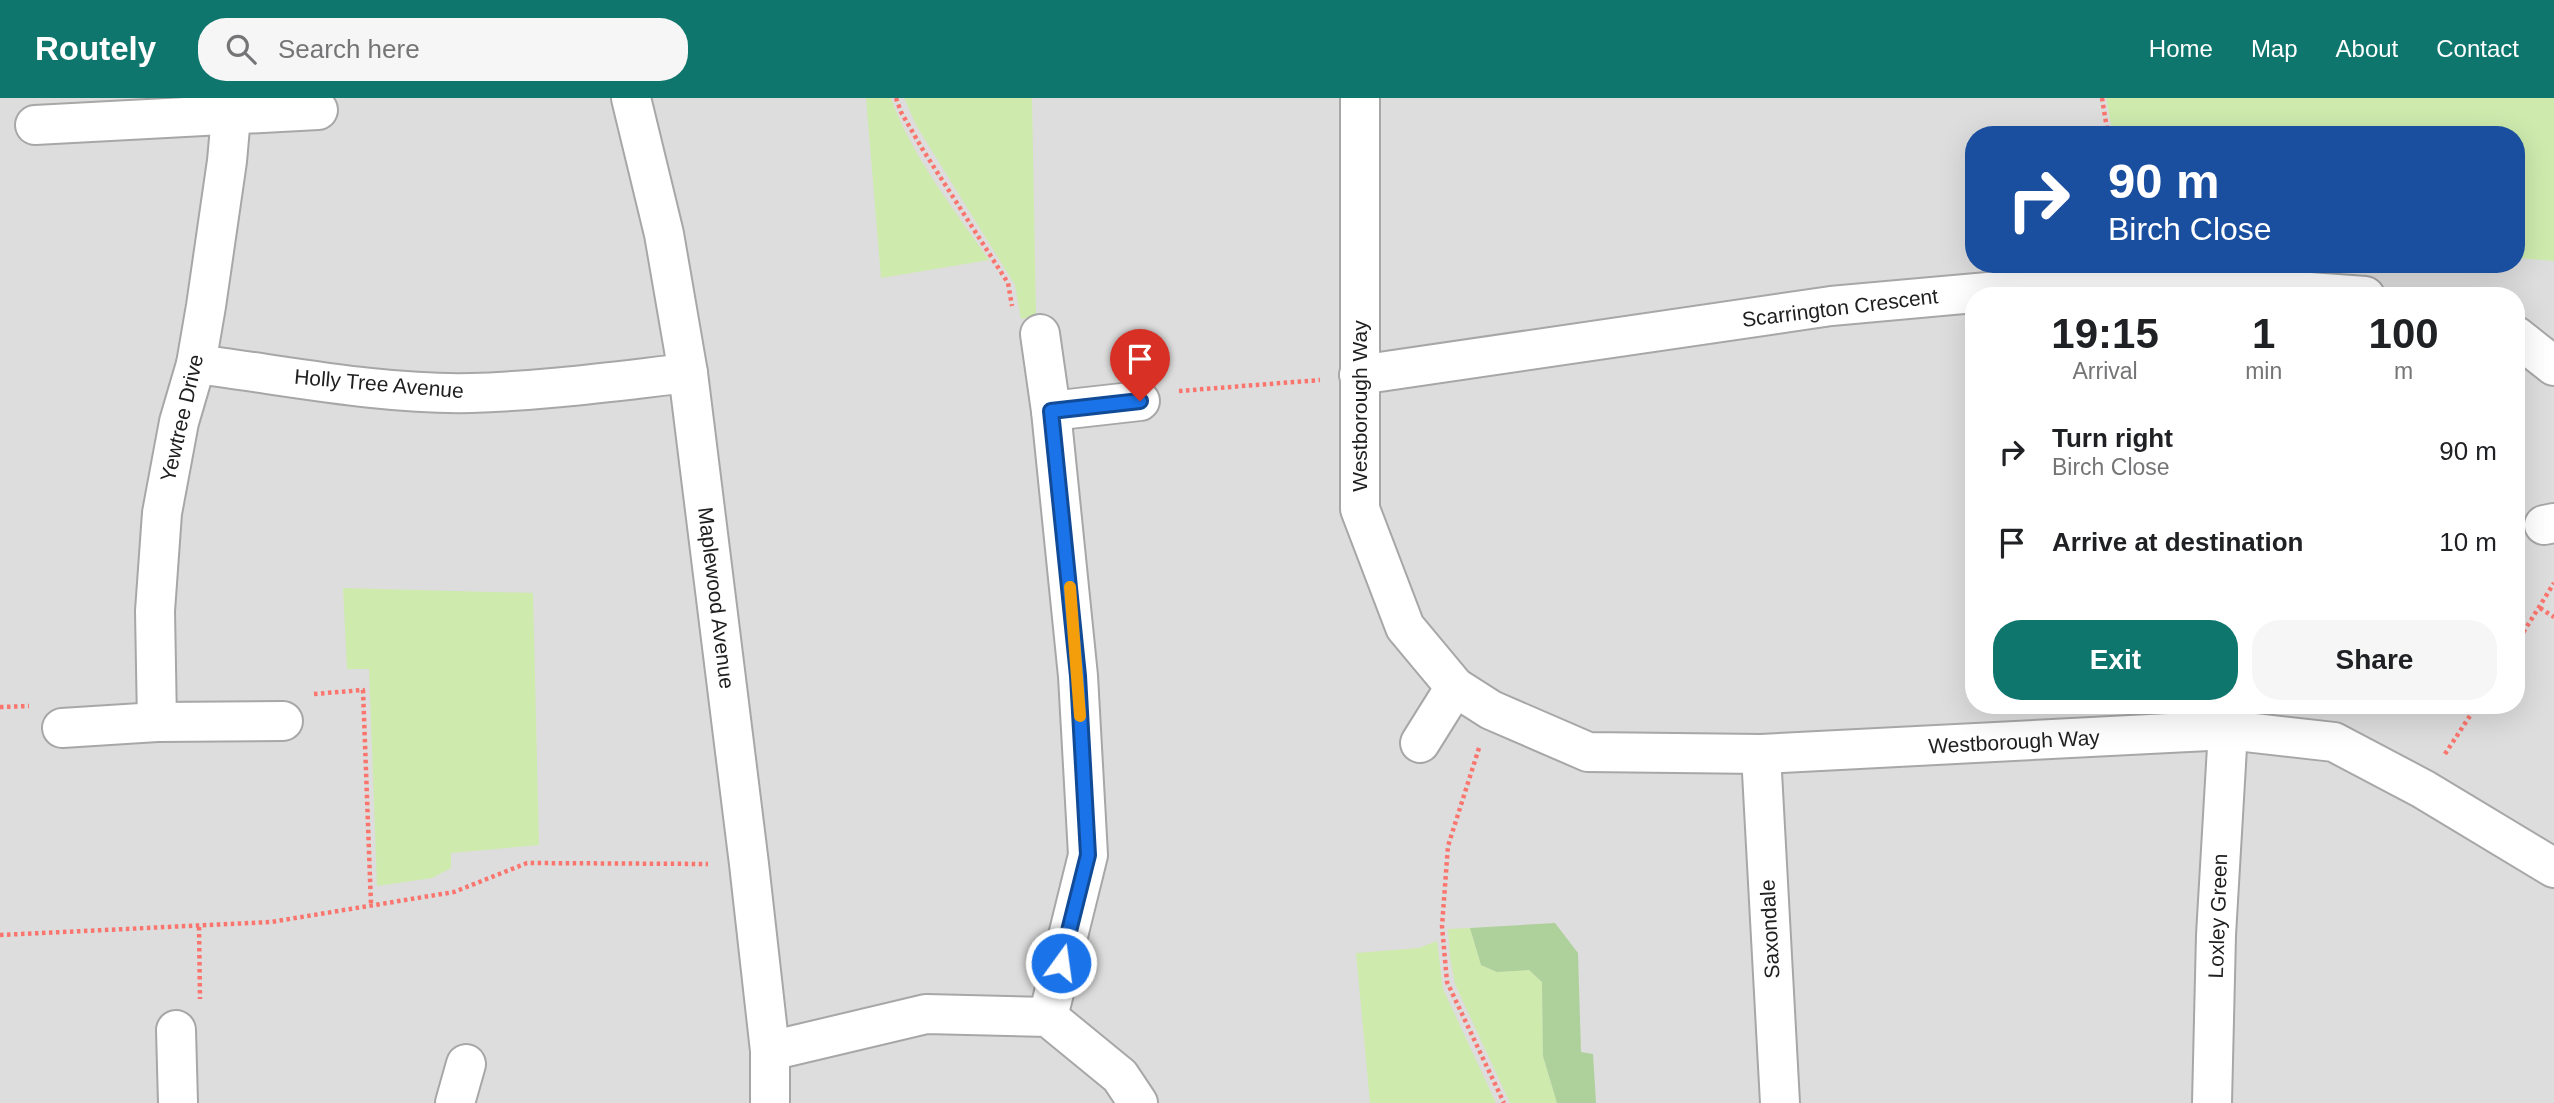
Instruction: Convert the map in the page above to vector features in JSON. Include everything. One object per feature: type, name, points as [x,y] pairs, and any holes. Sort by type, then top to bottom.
[{"type":"street","name":"Maplewood Avenue","points":[[631,98],[664,234],[688,373],[749,864],[770,1051],[770,1103]]},
{"type":"street","name":"Westborough Way","points":[[1360,98],[1360,509],[1405,627],[1455,687],[1491,710],[1588,751],[1761,754],[2228,730],[2334,743],[2423,789],[2554,868]]},
{"type":"street","points":[[35,125],[318,110]]},
{"type":"street","name":"Yewtree Drive","points":[[158,723],[155,611],[162,513],[179,422],[196,364],[227,161],[231,116]]},
{"type":"street","name":"Scarrington Crescent","points":[[2042,287],[2131,279],[2241,287]]},
{"type":"street","name":"Scarrington Crescent","points":[[1359,375],[1831,306],[1965,294]]},
{"type":"street","points":[[1040,334],[1051,411],[1078,676],[1088,855],[1048,1017]]},
{"type":"street","points":[[2525,343],[2554,366]]},
{"type":"street","name":"Holly Tree Avenue","points":[[196,364],[390,389],[470,393],[688,373]]},
{"type":"street","points":[[1051,411],[1140,401]]},
{"type":"street","points":[[1420,743],[1455,687]]},
{"type":"street","points":[[62,728],[283,721]]},
{"type":"street","name":"Loxley Green","points":[[2212,1103],[2216,935],[2228,730]]},
{"type":"street","name":"Saxondale","points":[[1761,754],[1780,1103]]},
{"type":"street","points":[[770,1051],[926,1014],[1048,1017],[1121,1076],[1139,1103]]},
{"type":"street","points":[[176,1030],[178,1103]]},
{"type":"street","points":[[455,1103],[466,1064]]},
{"type":"path","points":[[896,98],[923,150],[1008,284],[1016,327],[1040,334]]},
{"type":"path","points":[[2102,98],[2107,126]]},
{"type":"path","points":[[1140,401],[1159,393],[1359,375]]},
{"type":"path","points":[[2525,630],[2554,583]]},
{"type":"path","points":[[2540,608],[2554,617]]},
{"type":"path","points":[[283,721],[300,695],[363,690],[371,905]]},
{"type":"path","points":[[1491,710],[1448,846],[1442,926],[1447,982],[1504,1103]]},
{"type":"path","points":[[2423,789],[2471,714]]},
{"type":"path","points":[[0,935],[271,922],[454,892],[527,863],[749,864]]},
{"type":"path","points":[[176,1030],[200,1019],[199,927]]},
{"type":"shaded area","points":[[0,98],[2554,98],[2554,1103],[0,1103]]},
{"type":"green space","points":[[866,98],[891,98],[922,162],[989,260],[881,278]]},
{"type":"green space","points":[[904,98],[1032,98],[1036,316],[1021,319],[1015,285],[916,125]]},
{"type":"green space","points":[[2106,98],[2554,98],[2554,261],[2525,259],[2525,126],[2111,126]]},
{"type":"green space","points":[[343,588],[533,593],[539,845],[451,853],[451,868],[432,878],[377,886],[369,669],[347,669]]},
{"type":"green space","points":[[1555,923],[1578,953],[1581,1052],[1593,1054],[1596,1103],[1557,1103],[1543,1056],[1542,982],[1529,970],[1497,972],[1481,965],[1470,928]]},
{"type":"green space","points":[[1470,928],[1481,965],[1497,972],[1529,970],[1542,982],[1543,1056],[1557,1103],[1510,1103],[1455,984],[1448,929]]},
{"type":"green space","points":[[1437,941],[1443,989],[1496,1103],[1370,1103],[1356,953],[1419,948]]},
{"type":"slow traffic","points":[[1070,587],[1080,716]]},
{"type":"route","points":[[1061,963],[1088,855],[1078,676],[1051,411],[1140,401]]}]
